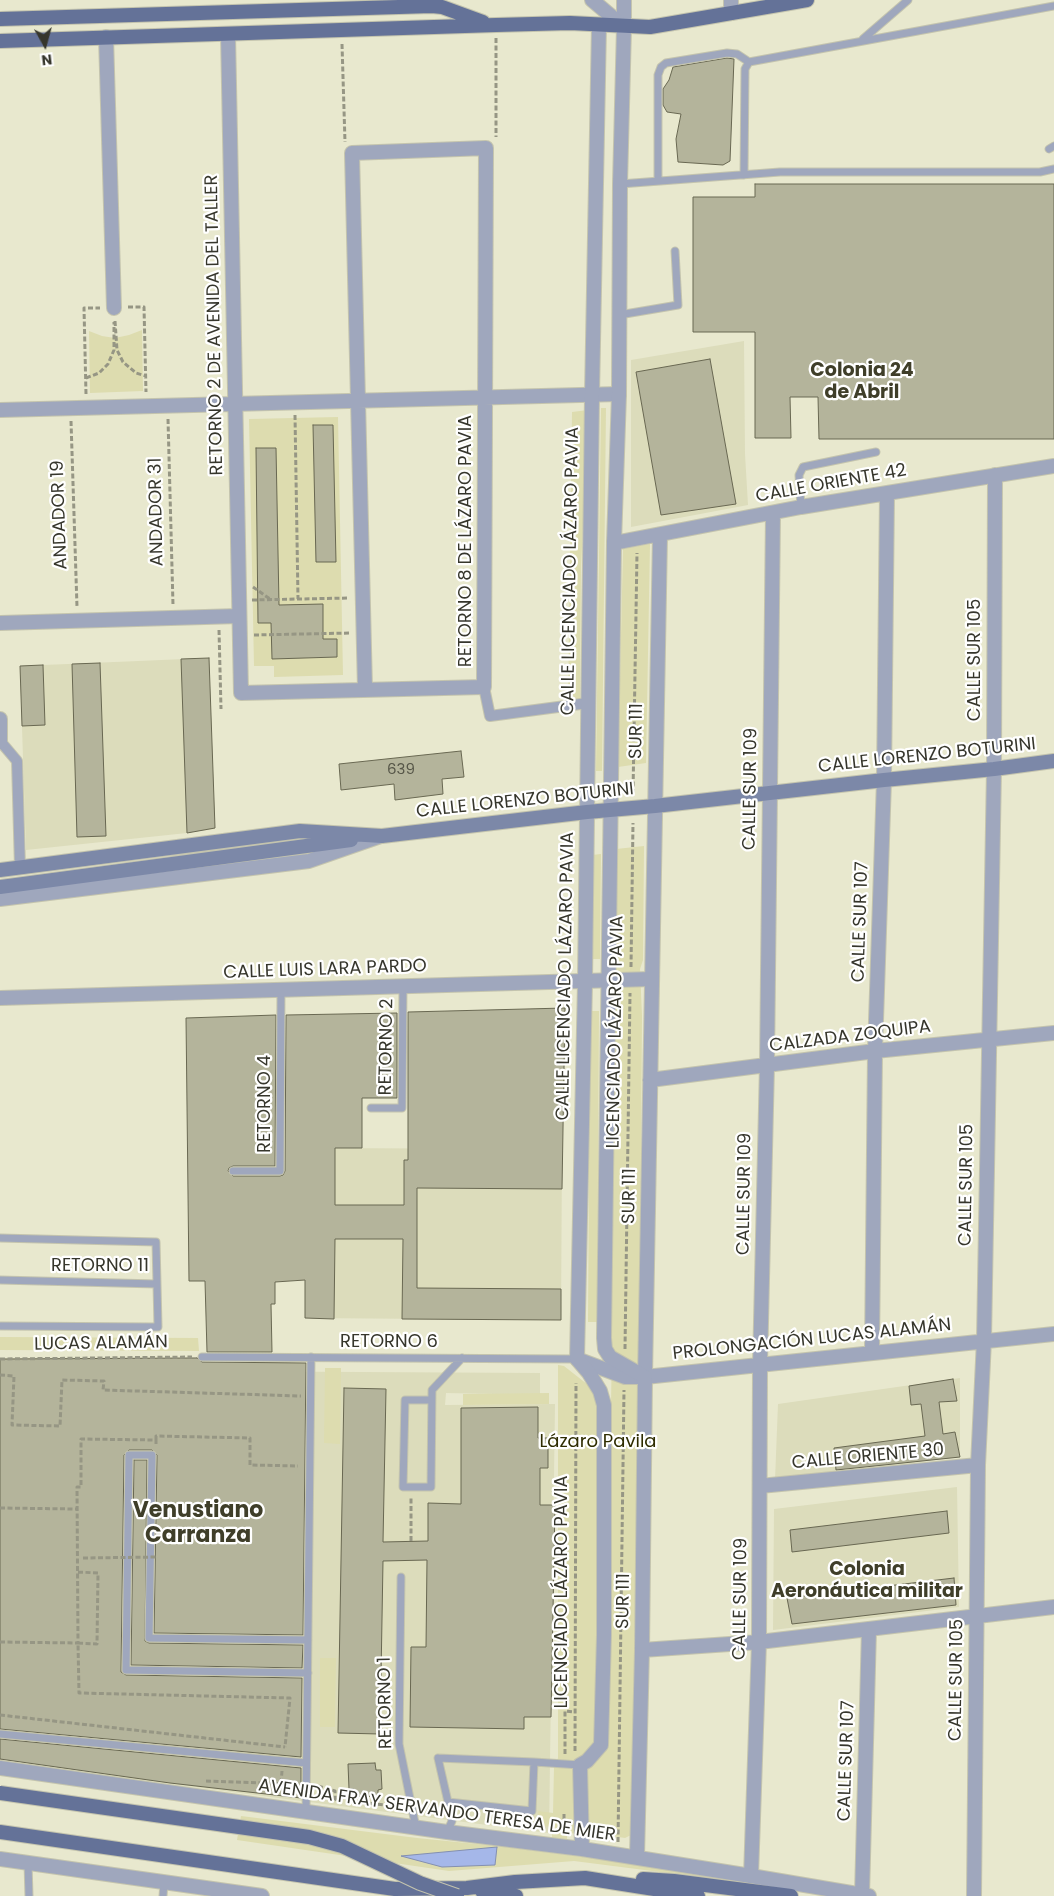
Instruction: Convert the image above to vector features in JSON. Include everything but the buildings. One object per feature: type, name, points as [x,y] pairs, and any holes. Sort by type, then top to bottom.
[{"type":"main road","points":[[0,41],[496,25],[650,27],[731,7],[807,0]]},
{"type":"main road","points":[[0,19],[432,6],[442,7],[478,21],[496,25]]},
{"type":"main road","name":"CALLE LORENZO BOTURINI","points":[[0,870],[300,831],[382,836],[1054,761]]},
{"type":"main road","points":[[0,887],[382,836]]},
{"type":"main road","points":[[0,1793],[309,1837],[342,1846],[420,1883],[462,1892],[515,1882],[585,1878],[674,1880],[791,1896]]},
{"type":"main road","points":[[0,1832],[395,1889],[516,1896]]},
{"type":"main road","points":[[585,1878],[698,1896]]},
{"type":"street","points":[[624,0],[620,184],[619,394],[614,543],[604,1338],[605,1349],[625,1372]]},
{"type":"street","points":[[597,2],[624,27]]},
{"type":"street","name":"CALLE LICENCIADO LÁZARO PAVIA","points":[[576,1359],[585,982],[592,395],[599,25],[597,2]]},
{"type":"street","name":"RETORNO 2 DE AVENIDA DEL TALLER","points":[[228,34],[241,693]]},
{"type":"street","points":[[106,37],[114,308]]},
{"type":"street","points":[[365,689],[352,153],[486,148]]},
{"type":"street","name":"RETORNO 8 DE LÁZARO PAVIA","points":[[241,693],[484,687],[486,148]]},
{"type":"street","name":"RETORNO 8 DE LÁZARO PAVIA","points":[[0,410],[619,394]]},
{"type":"street","name":"CALLE ORIENTE 42","points":[[614,543],[801,507],[1054,466]]},
{"type":"street","name":"CALLE SUR 105","points":[[974,1896],[978,1465],[984,1340],[994,769],[995,475]]},
{"type":"street","name":"CALLE SUR 107","points":[[872,1352],[875,1051],[884,780],[887,493]]},
{"type":"street","name":"CALLE SUR 109","points":[[751,1876],[759,1642],[760,1365],[767,1065],[773,513]]},
{"type":"street","name":"SUR 111","points":[[637,1857],[660,535]]},
{"type":"street","points":[[0,622],[239,616]]},
{"type":"street","points":[[484,687],[490,716],[588,703]]},
{"type":"street","points":[[0,719],[0,742],[17,761],[20,868]]},
{"type":"street","points":[[0,899],[309,861],[382,836]]},
{"type":"street","name":"CALLE LUIS LARA PARDO","points":[[0,998],[652,979]]},
{"type":"street","name":"CALZADA ZOQUIPA","points":[[650,1080],[875,1051],[1054,1033]]},
{"type":"street","name":"PROLONGACIÓN LUCAS ALAMÁN","points":[[645,1377],[1054,1334]]},
{"type":"street","points":[[576,1359],[645,1377]]},
{"type":"street","points":[[576,1359],[589,1373],[600,1391],[604,1405],[604,1635],[601,1745],[587,1761],[580,1764],[582,1849]]},
{"type":"street","name":"CALLE ORIENTE 30","points":[[760,1486],[978,1465]]},
{"type":"street","points":[[642,1650],[759,1642],[1054,1607]]},
{"type":"street","name":"CALLE SUR 107","points":[[865,1895],[869,1628]]},
{"type":"street","name":"AVENIDA FRAY SERVANDO TERESA DE MIER","points":[[0,1768],[416,1828],[637,1857],[865,1895]]},
{"type":"street","points":[[0,1859],[28,1862],[164,1889],[262,1896]]},
{"type":"lane","points":[[862,40],[908,0]]},
{"type":"lane","points":[[658,181],[658,75],[666,63],[727,53],[737,54],[749,62],[1054,6]]},
{"type":"lane","points":[[744,175],[745,69],[749,62]]},
{"type":"lane","points":[[620,184],[780,172],[1040,172],[1054,169]]},
{"type":"lane","points":[[619,315],[678,305],[675,251]]},
{"type":"lane","points":[[801,507],[799,475],[803,467],[876,452]]},
{"type":"lane","name":"RETORNO 2","points":[[371,1108],[402,1108],[403,986]]},
{"type":"lane","name":"RETORNO 4","points":[[233,1171],[280,1171],[281,990]]},
{"type":"lane","name":"RETORNO 11","points":[[0,1238],[156,1242],[156,1284],[0,1280]]},
{"type":"lane","points":[[0,1326],[158,1327],[156,1284]]},
{"type":"lane","name":"RETORNO 6","points":[[202,1357],[576,1359]]},
{"type":"lane","points":[[306,1811],[311,1357]]},
{"type":"lane","points":[[432,1400],[405,1400],[403,1487],[431,1487],[432,1400],[432,1390],[462,1358]]},
{"type":"lane","points":[[308,1640],[149,1638],[154,1557],[152,1456],[129,1455],[126,1670],[308,1672]]},
{"type":"lane","name":"RETORNO 1","points":[[401,1577],[399,1744],[416,1828]]},
{"type":"lane","points":[[0,1734],[306,1762]]},
{"type":"lane","points":[[447,1832],[452,1821],[438,1758],[580,1764]]},
{"type":"lane","points":[[448,1802],[532,1812],[534,1762]]},
{"type":"lane","points":[[28,1862],[29,1896]]},
{"type":"path","points":[[486,148],[496,138],[496,25]]},
{"type":"path","points":[[342,30],[344,140],[352,153]]},
{"type":"path","points":[[87,407],[84,308],[144,307],[146,406]]},
{"type":"path","points":[[114,308],[117,350],[123,362],[136,373],[146,376]]},
{"type":"path","points":[[86,378],[99,373],[108,364],[114,350],[114,308]]},
{"type":"path","points":[[295,402],[298,599]]},
{"type":"path","name":"ANDADOR 31","points":[[168,406],[173,618]]},
{"type":"path","name":"ANDADOR 19","points":[[71,408],[77,621]]},
{"type":"path","name":"LICENCIADO LÁZARO PAVIA","points":[[618,1855],[637,539]]},
{"type":"path","points":[[239,600],[363,598]]},
{"type":"path","points":[[219,617],[221,709]]},
{"type":"path","points":[[240,636],[364,633]]},
{"type":"path","name":"LUCAS ALAMÁN","points":[[0,1358],[202,1357]]},
{"type":"path","name":"LICENCIADO LÁZARO PAVIA","points":[[576,1359],[575,1756],[580,1764]]},
{"type":"path","points":[[0,1375],[14,1376],[12,1425],[60,1426],[62,1380],[104,1381],[103,1390],[311,1396]]},
{"type":"path","points":[[156,1440],[156,1436],[250,1438],[250,1465],[311,1466]]},
{"type":"path","points":[[0,1642],[78,1643],[77,1487],[81,1487],[81,1439],[125,1440]]},
{"type":"path","points":[[0,1508],[78,1509]]},
{"type":"path","points":[[83,1558],[154,1557]]},
{"type":"path","points":[[604,1635],[642,1633]]},
{"type":"path","points":[[0,1715],[285,1747],[281,1783]]},
{"type":"path","points":[[204,1781],[306,1784]]},
{"type":"shaded area","points":[[744,341],[745,454],[748,505],[631,527],[631,360]]},
{"type":"shaded area","points":[[209,658],[215,829],[26,850],[20,666]]},
{"type":"shaded area","points":[[306,1148],[562,1149],[561,1320],[305,1318]]},
{"type":"shaded area","points":[[0,1370],[540,1373],[540,1395],[446,1393],[445,1405],[555,1404],[549,1833],[0,1762]]},
{"type":"shaded area","points":[[960,1378],[960,1457],[775,1480],[778,1404]]},
{"type":"shaded area","points":[[957,1487],[959,1607],[773,1630],[774,1509]]},
{"type":"green space","points":[[142,330],[143,391],[90,393],[89,331],[115,338]]},
{"type":"green space","points":[[601,408],[606,408],[602,771],[596,771]]},
{"type":"green space","points":[[588,410],[581,569],[580,700],[568,701],[572,412]]},
{"type":"green space","points":[[338,417],[343,675],[274,677],[274,666],[254,666],[249,419]]},
{"type":"green space","points":[[650,544],[646,763],[618,767],[623,549]]},
{"type":"green space","name":"Lázaro Pavila","points":[[644,846],[643,960],[640,969],[642,1016],[639,1409],[631,1835],[625,1838],[585,1832],[567,1834],[567,1839],[552,1838],[552,1827],[537,1825],[538,1811],[553,1813],[554,1767],[558,1758],[558,1365],[564,1366],[611,1403],[612,1347],[609,1339],[616,849]]},
{"type":"green space","points":[[601,854],[600,959],[591,959],[592,855]]},
{"type":"green space","points":[[590,1011],[599,1011],[597,1322],[588,1322]]},
{"type":"green space","points":[[0,1337],[198,1338],[199,1351],[0,1350]]},
{"type":"green space","points":[[325,1368],[341,1368],[340,1444],[324,1443]]},
{"type":"green space","points":[[549,1393],[549,1404],[463,1405],[463,1394]]},
{"type":"green space","points":[[320,1658],[336,1658],[335,1727],[320,1727]]},
{"type":"green space","points":[[241,1816],[637,1864],[762,1885],[574,1861],[449,1871],[237,1840]]},
{"type":"water","points":[[497,1847],[495,1865],[442,1867],[401,1856]]},
{"type":"district","name":"Colonia 24 de Abril","points":[[862,382]]},
{"type":"district","name":"Venustiano Carranza","points":[[198,1524]]},
{"type":"district","name":"Colonia Aeronáutica militar","points":[[867,1581]]}]
